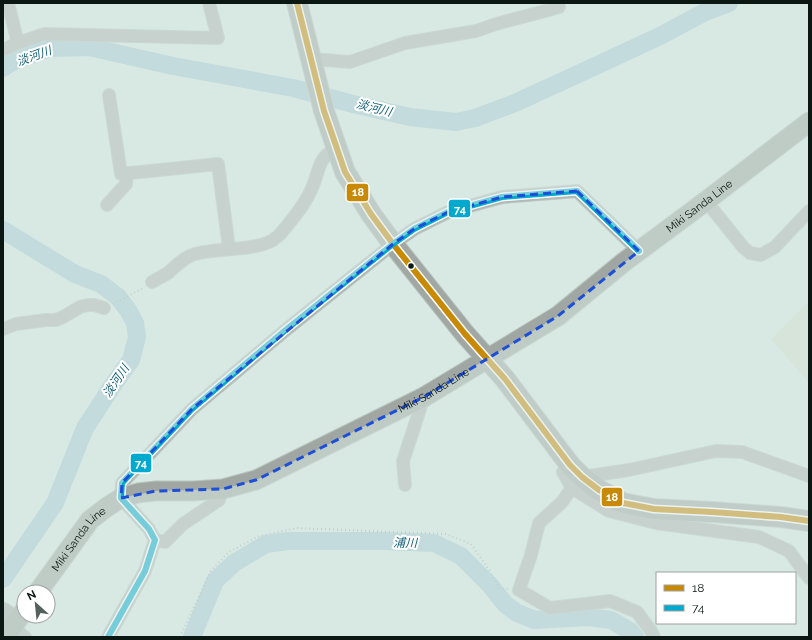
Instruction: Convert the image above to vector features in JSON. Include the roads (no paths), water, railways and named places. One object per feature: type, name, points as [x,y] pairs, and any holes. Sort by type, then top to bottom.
[{"type":"highway","points":[[297,3],[324,111],[345,172],[371,214],[393,244],[465,334],[505,380],[575,477],[622,503],[635,506],[654,509],[781,517],[809,521]]},
{"type":"main road","name":"Miki Sanda Line","points":[[44,584],[90,520],[107,506],[122,498],[138,493],[156,491],[223,489],[256,480],[424,397],[487,359],[558,316],[639,251],[809,122]]},
{"type":"street","points":[[8,3],[18,42]]},
{"type":"street","points":[[3,50],[18,42],[44,34],[218,38],[209,3]]},
{"type":"street","points":[[312,62],[350,62],[405,43],[476,31],[559,7]]},
{"type":"street","points":[[109,95],[121,174],[218,164],[229,249]]},
{"type":"street","points":[[152,282],[167,273],[184,258],[194,254],[259,246],[271,242],[278,237],[303,206],[312,187],[320,163],[329,152],[336,148]]},
{"type":"street","points":[[107,204],[126,184],[127,173]]},
{"type":"street","points":[[108,637],[145,571],[155,540],[150,529],[122,498],[122,483],[192,409],[288,328],[393,244],[414,229],[448,212],[502,196],[577,191],[639,251]]},
{"type":"street","points":[[706,201],[742,247],[750,253],[761,255],[775,247],[809,211]]},
{"type":"street","points":[[3,329],[16,324],[56,320],[84,306],[94,305],[104,308]]},
{"type":"street","points":[[405,485],[403,461],[424,397]]},
{"type":"street","points":[[575,477],[629,470],[716,451],[742,452],[809,476]]},
{"type":"street","points":[[575,477],[609,511],[656,522],[759,537],[789,551],[809,578]]},
{"type":"street","points":[[575,477],[562,502],[539,523],[531,554],[519,590],[550,608],[610,601],[637,612],[654,637]]},
{"type":"street","points":[[155,540],[165,542],[183,524],[219,500],[223,489]]},
{"type":"waterway","name":"淡河川","points":[[3,68],[14,61],[49,48],[89,47],[173,66],[293,88],[410,117],[456,122],[475,118],[515,103],[660,36],[705,12],[729,3]]},
{"type":"waterway","name":"淡河川","points":[[3,230],[75,274],[101,284],[118,297],[128,310],[135,323],[137,337],[131,360],[85,428],[55,503],[3,579]]},
{"type":"waterway","name":"浦川","points":[[192,637],[215,581],[234,563],[266,544],[288,541],[384,541],[434,543],[461,556],[489,584],[505,604],[517,613],[535,620],[588,617],[611,620],[630,631],[635,637]]}]
